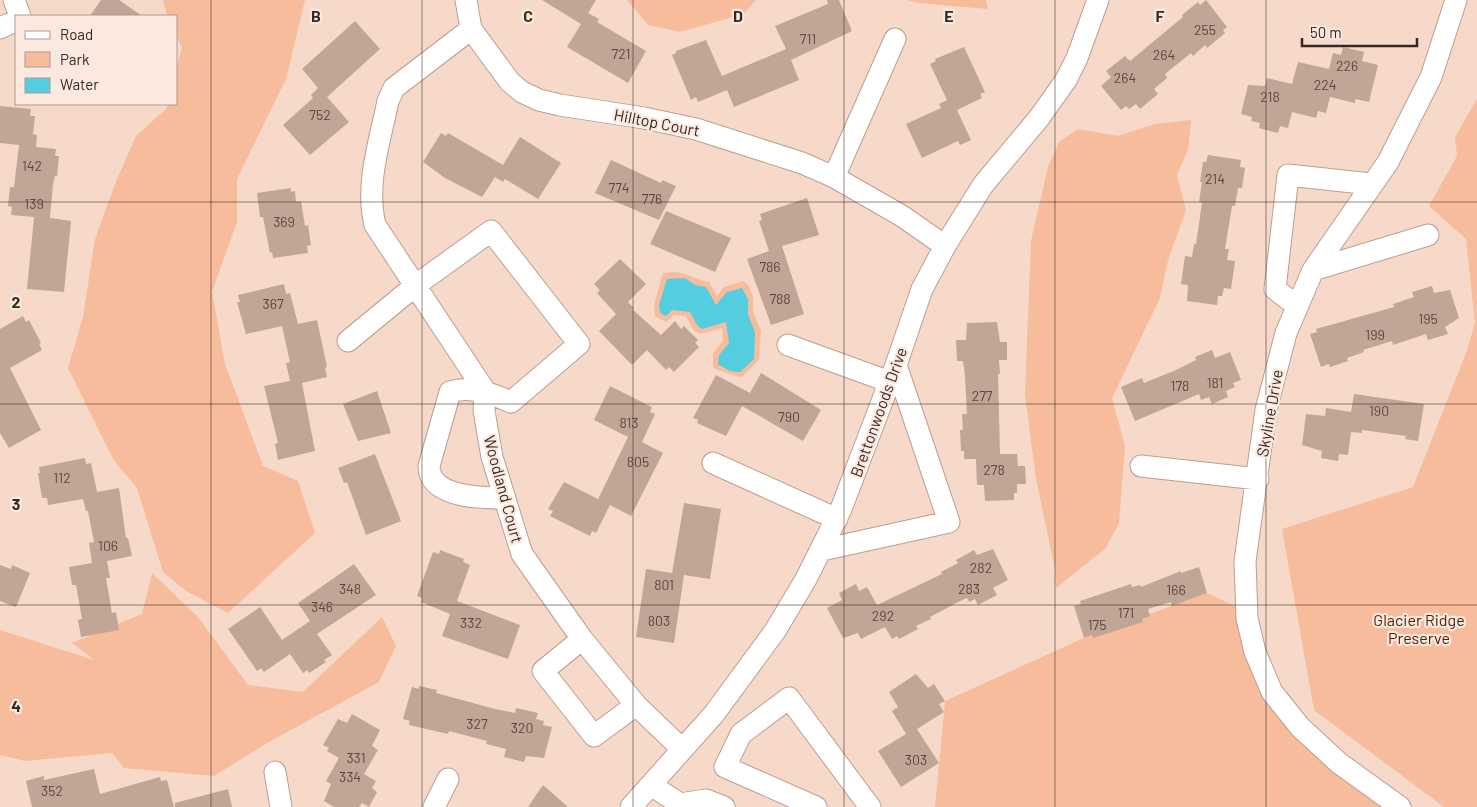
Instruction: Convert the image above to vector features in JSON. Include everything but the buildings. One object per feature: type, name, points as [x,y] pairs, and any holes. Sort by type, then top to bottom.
[{"type":"street","points":[[14,0],[20,15]]},
{"type":"street","points":[[466,0],[471,30],[394,88],[388,101],[370,188],[370,206],[375,225],[485,391]]},
{"type":"street","name":"Brettonwoods Drive","points":[[631,807],[714,714],[776,631],[822,550],[837,519],[893,373],[922,289],[945,246],[984,185],[1039,118],[1066,80],[1077,58],[1098,0]]},
{"type":"street","name":"Skyline Drive","points":[[1400,807],[1339,762],[1300,727],[1272,692],[1255,652],[1248,618],[1245,561],[1258,479],[1266,410],[1277,362],[1297,306],[1313,270],[1388,162],[1431,77],[1456,0]]},
{"type":"street","points":[[0,28],[15,21]]},
{"type":"street","name":"Hilltop Court","points":[[471,30],[510,82],[522,92],[539,100],[696,129],[802,163],[834,177],[902,216],[945,246]]},
{"type":"street","points":[[834,177],[895,39]]},
{"type":"street","points":[[1297,306],[1275,289],[1288,175],[1371,184]]},
{"type":"street","points":[[348,341],[416,285],[491,231],[579,344],[512,402],[485,391],[457,389],[450,392],[429,466],[429,474],[434,482],[460,494],[474,498],[505,498]]},
{"type":"street","points":[[1313,270],[1428,235]]},
{"type":"street","points":[[788,345],[893,373],[949,522],[822,550]]},
{"type":"street","name":"Woodland Court","points":[[485,391],[484,411],[492,457],[522,554],[582,639],[636,705],[682,749]]},
{"type":"street","points":[[713,463],[837,519]]},
{"type":"street","points":[[1140,466],[1258,479]]},
{"type":"street","points":[[582,639],[543,671],[594,736],[636,705]]},
{"type":"street","points":[[816,807],[725,767],[741,734],[789,698],[870,807]]},
{"type":"street","points":[[714,714],[741,734]]},
{"type":"street","points":[[275,772],[281,807]]},
{"type":"street","points":[[434,807],[448,779]]},
{"type":"street","points":[[651,785],[681,806],[706,800],[724,807]]},
{"type":"green space","points":[[163,0],[305,0],[286,79],[237,179],[237,222],[212,292],[225,364],[263,466],[298,481],[315,533],[228,613],[186,591],[163,572],[137,488],[113,459],[68,368],[83,317],[95,239],[117,179],[136,136],[166,109],[168,105],[178,105],[178,62],[182,47],[178,40],[178,15],[167,15]]},
{"type":"green space","points":[[627,0],[756,0],[744,14],[680,32],[648,25]]},
{"type":"green space","points":[[907,0],[986,0],[988,9],[918,3]]},
{"type":"green space","name":"Glacier Ridge Preserve","points":[[1477,99],[1477,807],[1444,807],[1314,710],[1282,529],[1413,487],[1466,353],[1475,323],[1466,239],[1429,206],[1457,156],[1455,137]]},
{"type":"green space","points":[[1191,120],[1188,150],[1177,175],[1186,210],[1168,260],[1160,298],[1112,398],[1125,446],[1119,523],[1106,548],[1056,588],[1055,569],[1036,479],[1025,394],[1031,241],[1048,167],[1059,142],[1078,129],[1118,136],[1155,124]]},
{"type":"green space","points":[[674,272],[709,282],[717,296],[724,287],[743,281],[748,285],[753,297],[753,312],[761,331],[759,360],[742,377],[713,368],[713,353],[723,341],[722,328],[700,334],[693,329],[686,316],[674,315],[666,322],[655,316],[654,305],[663,273]]},
{"type":"green space","points":[[152,573],[198,617],[248,685],[303,692],[382,617],[396,646],[379,682],[267,743],[214,776],[124,768],[112,753],[25,761],[0,755],[0,630],[94,660],[72,643],[142,614]]},
{"type":"green space","points":[[1207,593],[1247,612],[1271,688],[1400,807],[935,807],[945,701],[1084,638]]},
{"type":"water","points":[[685,278],[695,285],[706,287],[716,305],[727,292],[742,288],[748,299],[748,314],[755,333],[754,359],[740,372],[730,371],[718,364],[719,355],[729,343],[726,322],[702,329],[697,325],[690,312],[672,310],[666,316],[660,313],[659,305],[667,279]]}]
